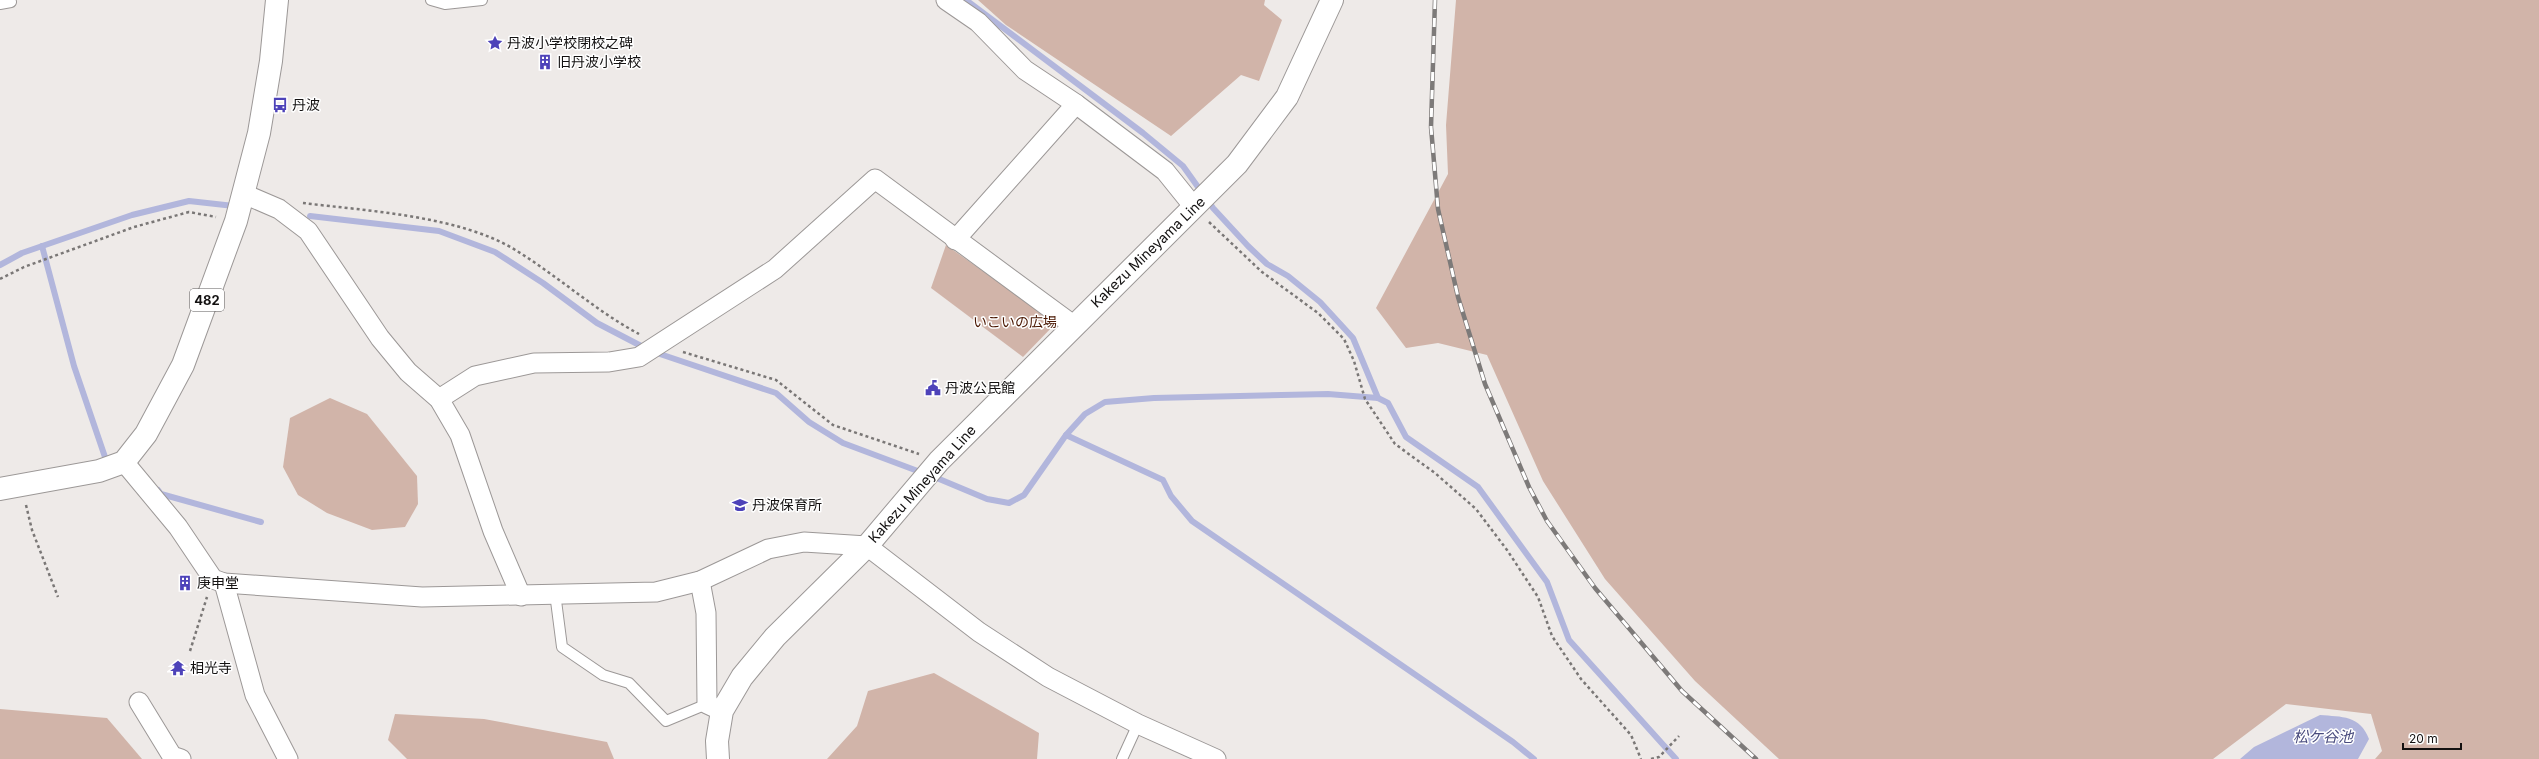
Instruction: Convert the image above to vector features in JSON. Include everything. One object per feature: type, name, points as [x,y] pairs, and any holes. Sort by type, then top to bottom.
[{"type":"main road","name":"482","points":[[124,462],[146,434],[183,365],[236,221],[244,194],[265,97],[276,0]]},
{"type":"main road","name":"Kakezu Mineyama Line","points":[[718,759],[715,708],[775,637],[867,546],[938,461],[1073,325],[1237,164],[1287,97],[1332,0]]},
{"type":"main road","points":[[0,489],[99,471],[124,462]]},
{"type":"street","points":[[946,0],[978,22],[1025,70],[1076,104],[1201,200]]},
{"type":"street","points":[[955,240],[1076,104]]},
{"type":"street","points":[[438,399],[475,376],[534,363],[609,362],[639,357],[775,269],[875,179],[955,240],[1073,325]]},
{"type":"street","points":[[244,194],[279,209],[308,231],[380,338],[408,372],[438,399],[460,435],[493,531],[520,596]]},
{"type":"street","points":[[124,462],[178,527],[218,581],[255,696],[288,759]]},
{"type":"street","points":[[218,581],[422,597],[656,592],[700,581],[768,549],[804,542],[867,546],[979,632],[1048,677],[1138,724],[1216,759]]},
{"type":"street","points":[[700,581],[706,613],[715,708]]},
{"type":"street","points":[[139,702],[172,756],[181,759]]},
{"type":"lane","points":[[431,0],[446,4],[482,0]]},
{"type":"lane","points":[[0,4],[11,2]]},
{"type":"lane","points":[[554,593],[562,647],[603,675],[629,683],[666,721],[715,708]]},
{"type":"lane","points":[[1122,759],[1138,724]]},
{"type":"path","points":[[1201,200],[1262,272],[1318,313],[1344,339],[1354,361],[1365,400],[1395,444],[1435,473],[1476,509],[1507,550],[1538,597],[1552,636],[1581,679],[1631,735],[1641,759]]},
{"type":"path","points":[[279,209],[302,203],[408,216],[462,226],[516,250],[618,323],[658,344],[776,380],[832,425],[938,461]]},
{"type":"path","points":[[0,279],[24,267],[119,232],[189,212],[236,221]]},
{"type":"path","points":[[21,486],[32,530],[58,597]]},
{"type":"path","points":[[190,651],[218,581]]},
{"type":"path","points":[[1651,759],[1659,757],[1679,736]]},
{"type":"green space","points":[[978,0],[1265,0],[1264,5],[1282,20],[1259,81],[1241,75],[1171,136],[1006,25]]},
{"type":"green space","points":[[1456,0],[2539,0],[2539,759],[2375,759],[2382,751],[2371,714],[2286,704],[2213,759],[1779,759],[1695,681],[1605,579],[1543,481],[1487,355],[1438,343],[1406,348],[1376,308],[1448,174],[1446,125]]},
{"type":"green space","name":"いこいの広場","points":[[946,245],[1056,323],[1023,357],[931,288]]},
{"type":"green space","points":[[330,398],[367,414],[417,476],[418,504],[405,527],[372,530],[327,513],[298,495],[283,467],[290,418]]},
{"type":"green space","points":[[934,673],[1039,733],[1037,759],[827,759],[857,726],[868,691]]},
{"type":"green space","points":[[0,709],[107,718],[142,759],[0,759]]},
{"type":"green space","points":[[395,714],[484,719],[607,742],[614,759],[407,759],[388,740]]},
{"type":"water","name":"松ケ谷池","points":[[2320,715],[2343,717],[2355,721],[2361,725],[2369,739],[2358,759],[2240,759],[2254,747]]},
{"type":"waterway","points":[[966,0],[1143,133],[1183,166],[1213,208],[1248,246],[1267,264],[1288,276],[1320,302],[1353,338],[1378,398]]},
{"type":"waterway","points":[[0,265],[22,253],[132,215],[189,201],[234,206]]},
{"type":"waterway","points":[[310,216],[439,231],[495,252],[543,283],[597,323],[645,348]]},
{"type":"waterway","points":[[42,246],[74,366],[106,460],[110,458]]},
{"type":"waterway","points":[[654,352],[776,393],[809,422],[843,443],[923,473]]},
{"type":"waterway","points":[[932,476],[987,499],[1009,503],[1024,495],[1066,435],[1085,414],[1105,402],[1154,398],[1328,394],[1378,398],[1388,403],[1406,437],[1478,487],[1547,582],[1569,640],[1676,759]]},
{"type":"waterway","points":[[1066,435],[1163,480],[1171,496],[1192,521],[1513,742],[1534,759]]},
{"type":"waterway","points":[[158,490],[161,494],[261,522]]},
{"type":"railway","points":[[1435,0],[1431,127],[1438,209],[1458,297],[1485,384],[1529,487],[1547,521],[1595,588],[1682,691],[1756,759]]},
{"type":"place","name":"丹波小学校閉校之碑","points":[[495,43]]},
{"type":"place","name":"旧丹波小学校","points":[[545,62]]},
{"type":"place","name":"丹波","points":[[280,105]]},
{"type":"place","name":"丹波公民館","points":[[933,388]]},
{"type":"place","name":"丹波保育所","points":[[740,505]]},
{"type":"place","name":"庚申堂","points":[[185,583]]},
{"type":"place","name":"相光寺","points":[[178,668]]}]
